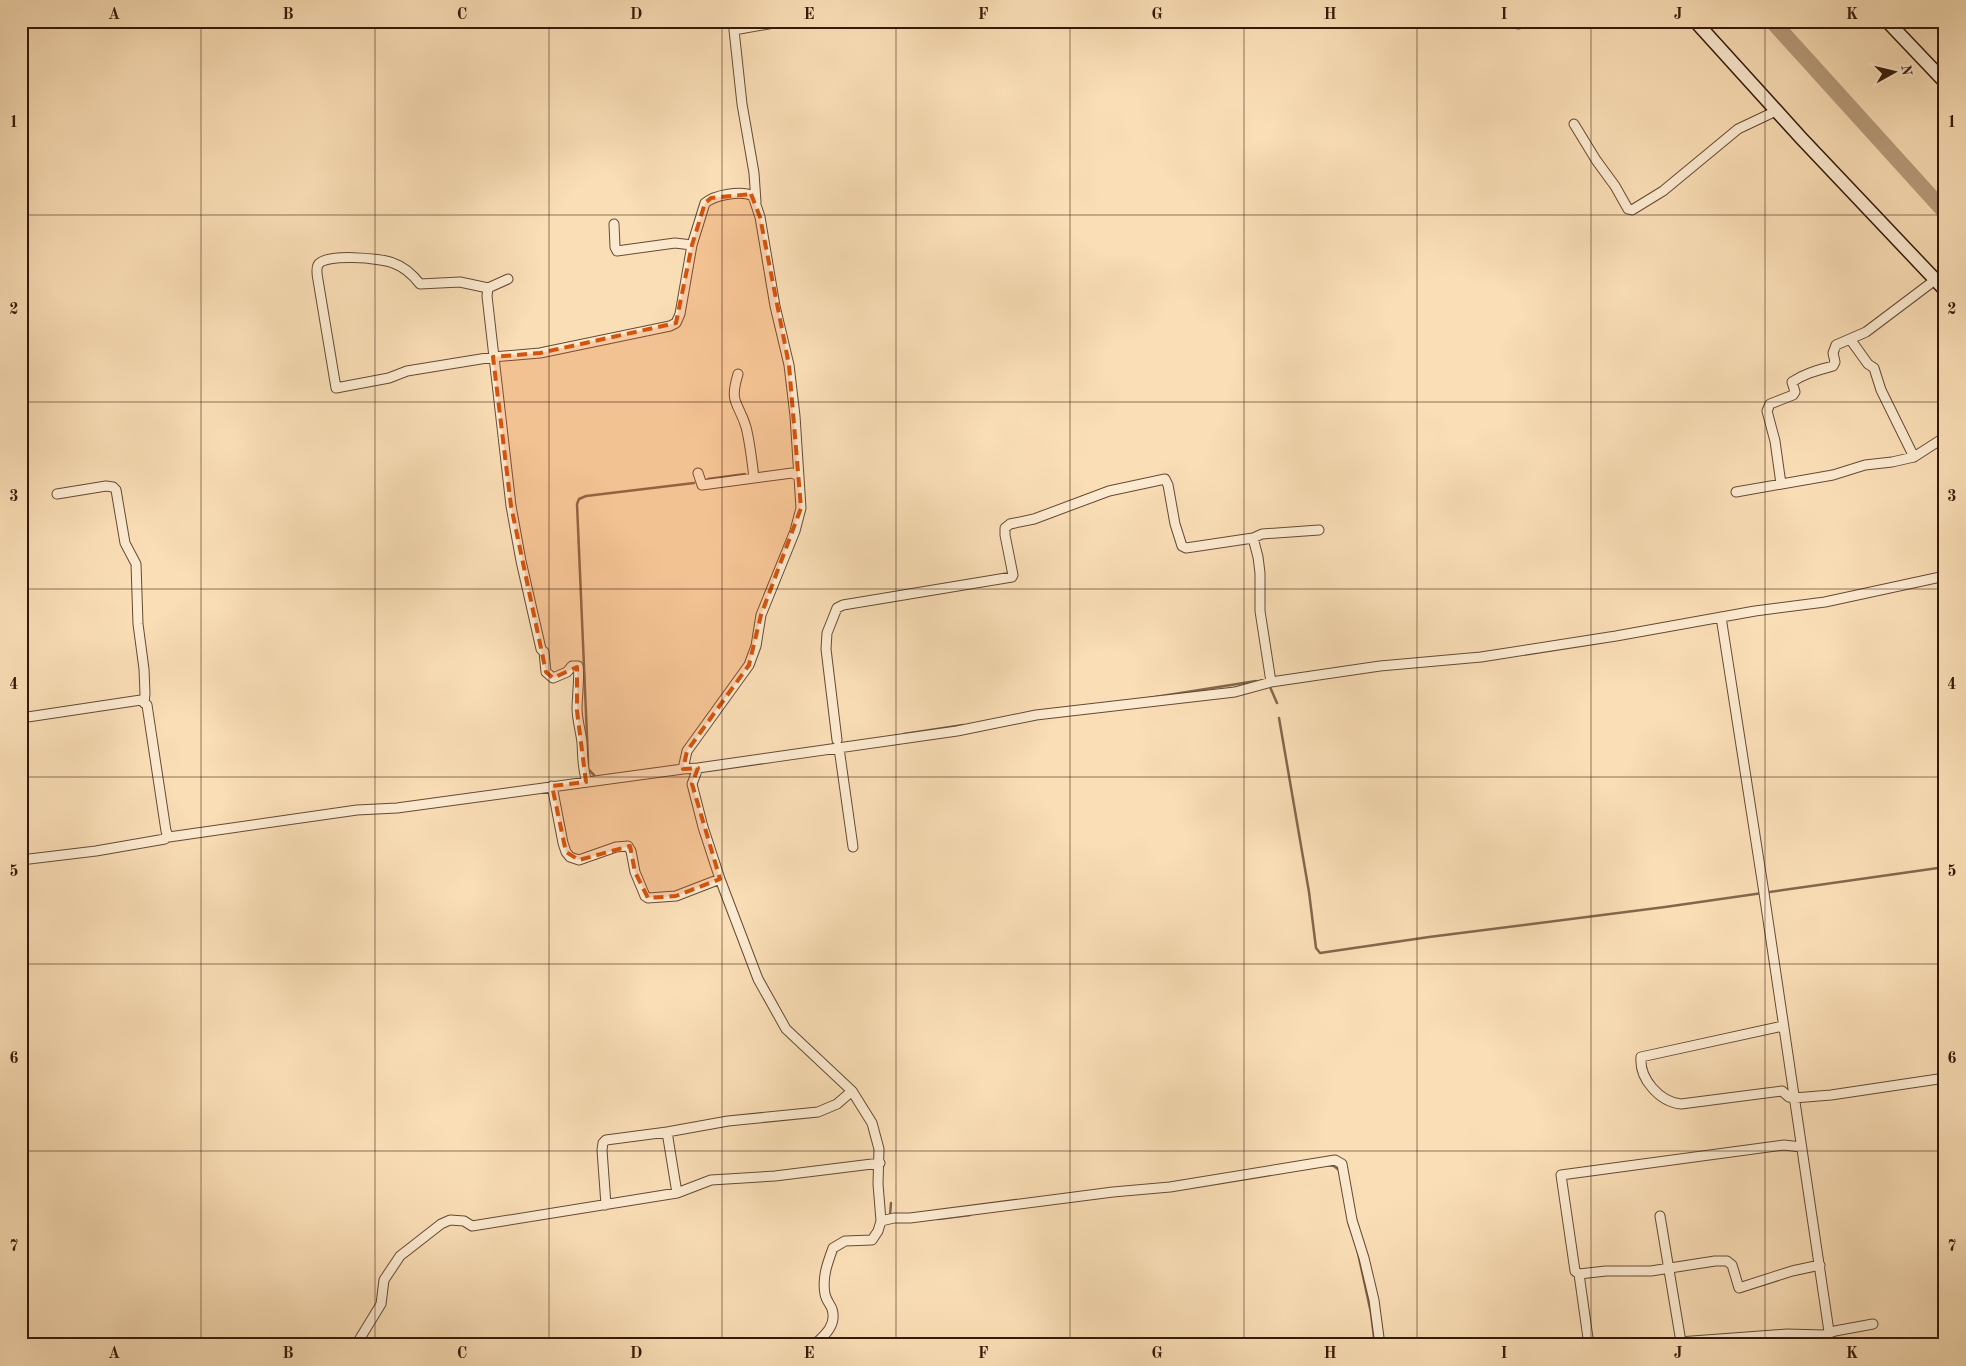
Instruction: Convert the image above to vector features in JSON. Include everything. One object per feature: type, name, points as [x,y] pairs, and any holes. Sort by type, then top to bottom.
[{"type":"street","points":[[683,769],[687,751],[749,665],[756,646],[761,615],[795,531],[801,508],[795,416],[789,365],[775,306],[757,204],[754,173],[742,104],[734,30],[785,21]]},
{"type":"street","points":[[1374,21],[1414,23],[1428,21]]},
{"type":"street","points":[[1504,21],[1519,24],[1532,21]]},
{"type":"street","points":[[1695,21],[1776,111],[1945,290]]},
{"type":"street","points":[[1887,21],[1945,82]]},
{"type":"street","points":[[1574,124],[1628,209],[1632,210],[1663,191],[1738,129],[1776,111]]},
{"type":"street","points":[[508,279],[488,288],[460,282],[420,284],[401,266],[377,259],[334,258],[322,260],[318,263],[317,268],[336,388],[389,378],[407,371],[493,357],[540,353],[670,326],[676,323],[680,314],[692,245],[706,203],[711,198],[743,193],[753,196],[757,204]]},
{"type":"street","points":[[614,224],[615,247],[617,251],[675,244],[692,245]]},
{"type":"street","points":[[1781,484],[1775,441],[1767,411],[1770,404],[1793,395],[1795,392],[1792,382],[1800,376],[1833,366],[1836,362],[1833,353],[1836,345],[1866,332],[1935,280]]},
{"type":"street","points":[[488,288],[486,296],[511,506],[521,561],[541,649],[544,652],[546,672],[553,678],[567,672],[572,666],[578,666],[577,711],[582,744],[582,763],[587,782]]},
{"type":"street","points":[[1850,339],[1868,364],[1874,368],[1881,390],[1914,457]]},
{"type":"street","points":[[738,374],[733,390],[734,399],[746,426],[754,478]]},
{"type":"street","points":[[1736,492],[1833,475],[1865,465],[1914,457],[1945,437]]},
{"type":"street","points":[[698,472],[702,485],[792,473],[799,476]]},
{"type":"street","points":[[853,847],[826,649],[826,633],[837,608],[899,595],[1012,577],[1005,535],[1005,528],[1010,524],[1034,519],[1118,489],[1165,479],[1168,485],[1175,524],[1182,546],[1186,548],[1253,538],[1262,534],[1319,530]]},
{"type":"street","points":[[57,494],[106,486],[113,487],[116,490],[125,543],[136,564],[138,616],[144,669],[144,703]]},
{"type":"street","points":[[1253,538],[1258,557],[1260,611],[1271,682]]},
{"type":"street","points":[[167,834],[169,837],[357,810],[397,808],[698,768],[838,744],[957,730],[1036,715],[1235,692],[1271,682],[1380,666],[1481,657],[1721,617],[1825,602],[1945,576]]},
{"type":"street","points":[[1721,617],[1831,1345]]},
{"type":"street","points":[[21,718],[141,700],[147,705],[167,834],[165,839],[21,860]]},
{"type":"street","points":[[698,768],[692,784],[702,827],[758,979],[786,1029],[852,1092],[872,1123],[879,1149],[878,1184],[881,1221],[878,1232],[872,1240],[845,1242],[833,1248],[824,1273],[826,1296],[832,1307],[834,1318],[828,1332],[814,1345]]},
{"type":"street","points":[[552,786],[563,843],[570,857],[578,860],[616,847],[628,846],[631,851],[635,872],[645,896],[648,898],[676,896],[720,879]]},
{"type":"street","points":[[1783,1026],[1641,1057],[1641,1063],[1650,1088],[1673,1104],[1782,1091],[1789,1097],[1794,1098],[1831,1095],[1945,1078]]},
{"type":"street","points":[[606,1205],[603,1143],[606,1140],[728,1121],[818,1112],[837,1104],[852,1092]]},
{"type":"street","points":[[667,1132],[677,1193]]},
{"type":"street","points":[[1589,1345],[1579,1274],[1576,1271],[1561,1175],[1784,1145],[1801,1147]]},
{"type":"street","points":[[881,1221],[1113,1192],[1170,1187],[1334,1160],[1342,1164],[1352,1220],[1374,1300],[1380,1345]]},
{"type":"street","points":[[356,1345],[380,1304],[384,1280],[400,1256],[450,1220],[458,1219],[472,1226],[677,1193],[711,1180],[775,1176],[880,1163]]},
{"type":"street","points":[[1660,1216],[1681,1342]]},
{"type":"street","points":[[1579,1274],[1606,1270],[1634,1272],[1669,1269],[1715,1261],[1727,1261],[1732,1264],[1739,1288],[1792,1271],[1820,1265]]},
{"type":"street","points":[[1638,1345],[1787,1334],[1824,1336],[1873,1324]]},
{"type":"highlighted area","points":[[751,194],[760,217],[789,365],[801,508],[761,615],[749,665],[687,751],[683,769],[698,768],[692,784],[720,879],[676,896],[648,898],[635,872],[630,846],[579,860],[566,852],[552,786],[586,782],[577,711],[577,667],[553,678],[546,672],[511,506],[493,357],[540,353],[676,323],[692,245],[705,203],[711,198]]},
{"type":"waterway","points":[[1772,21],[1945,212]]},
{"type":"waterway","points":[[708,479],[745,474]]},
{"type":"waterway","points":[[594,775],[588,769],[577,504],[579,499],[586,496],[694,483]]},
{"type":"waterway","points":[[1149,698],[1256,681]]},
{"type":"waterway","points":[[1270,687],[1277,703]]},
{"type":"waterway","points":[[1279,718],[1309,892],[1316,948],[1320,953],[1945,867]]},
{"type":"waterway","points":[[904,734],[963,725]]},
{"type":"waterway","points":[[1326,1165],[1334,1166],[1339,1170]]},
{"type":"waterway","points":[[891,1203],[890,1215],[892,1217]]},
{"type":"waterway","points":[[938,1219],[970,1215]]},
{"type":"waterway","points":[[1349,1225],[1354,1238]]},
{"type":"waterway","points":[[1358,1253],[1371,1313],[1375,1345]]}]
